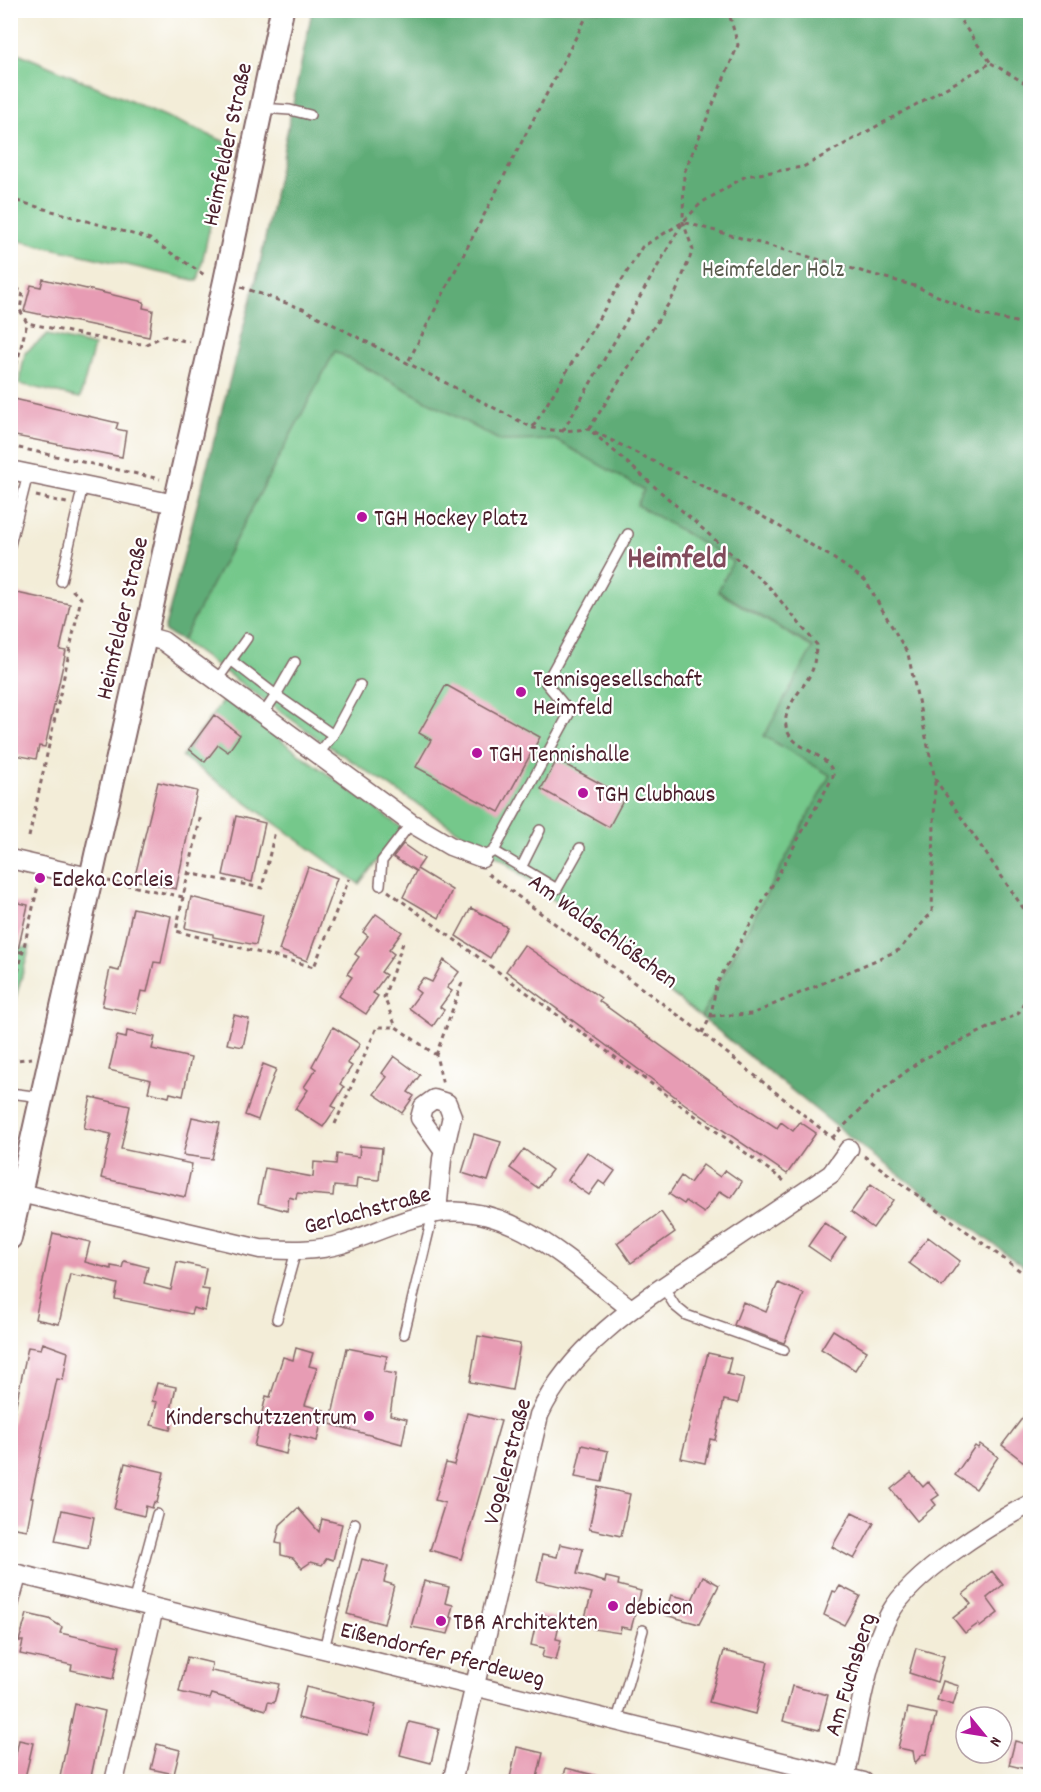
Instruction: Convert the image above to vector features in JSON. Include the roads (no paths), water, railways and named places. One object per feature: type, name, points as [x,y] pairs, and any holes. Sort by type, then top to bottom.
[{"type":"street","name":"Heimfelder Straße","points":[[10,1238],[89,877],[225,281],[282,10]]},
{"type":"street","points":[[19,472],[175,504]]},
{"type":"street","points":[[145,636],[164,641],[411,823],[450,846],[488,855]]},
{"type":"street","points":[[10,859],[89,877]]},
{"type":"street","points":[[435,1213],[443,1150],[452,1116],[447,1104],[434,1099],[428,1101],[420,1113],[424,1125],[443,1150]]},
{"type":"street","name":"Vogelerstraße","points":[[452,1782],[539,1415],[553,1387],[573,1362],[631,1309],[831,1174],[849,1149]]},
{"type":"street","name":"Gerlachstraße","points":[[20,1193],[260,1248],[296,1251],[339,1245],[435,1213],[484,1213],[534,1235],[631,1309]]},
{"type":"street","name":"Am Fuchsberg","points":[[844,1779],[876,1648],[896,1604],[927,1574],[975,1537],[1030,1504]]},
{"type":"street","name":"Eißendorfer Pferdeweg","points":[[16,1574],[617,1720],[844,1779],[864,1782]]},
{"type":"street","points":[[114,1782],[154,1608]]},
{"type":"lane","points":[[261,108],[310,114]]},
{"type":"lane","points":[[10,545],[19,472]]},
{"type":"lane","points":[[62,581],[83,485]]},
{"type":"lane","points":[[580,848],[557,889],[521,868],[488,855],[570,712],[546,682],[628,534]]},
{"type":"lane","points":[[216,680],[247,638]]},
{"type":"lane","points":[[232,661],[333,735]]},
{"type":"lane","points":[[263,714],[295,662]]},
{"type":"lane","points":[[318,755],[333,735],[360,685]]},
{"type":"lane","points":[[380,885],[382,861],[411,823]]},
{"type":"lane","points":[[521,868],[540,830]]},
{"type":"lane","points":[[10,1093],[42,1097]]},
{"type":"lane","points":[[404,1334],[435,1213]]},
{"type":"lane","points":[[277,1319],[296,1251]]},
{"type":"lane","points":[[663,1287],[675,1306],[686,1315],[784,1350]]},
{"type":"lane","points":[[133,1603],[157,1514]]},
{"type":"lane","points":[[324,1649],[355,1523]]},
{"type":"lane","points":[[10,1618],[16,1574]]},
{"type":"lane","points":[[617,1720],[643,1630]]},
{"type":"place","name":"TGH Hockey Platz","points":[[362,517]]},
{"type":"place","name":"Tennisgesellschaft Heimfeld","points":[[521,692]]},
{"type":"place","name":"TGH Tennishalle","points":[[477,753]]},
{"type":"place","name":"TGH Clubhaus","points":[[583,793]]},
{"type":"place","name":"Edeka Corleis","points":[[40,878]]},
{"type":"place","name":"Kinderschutzzentrum","points":[[369,1416]]},
{"type":"place","name":"debicon","points":[[613,1606]]},
{"type":"place","name":"TBR Architekten","points":[[441,1621]]},
{"type":"district","name":"Heimfeld","points":[[677,557]]},
{"type":"park label","name":"Heimfelder Holz","points":[[773,268]]}]
